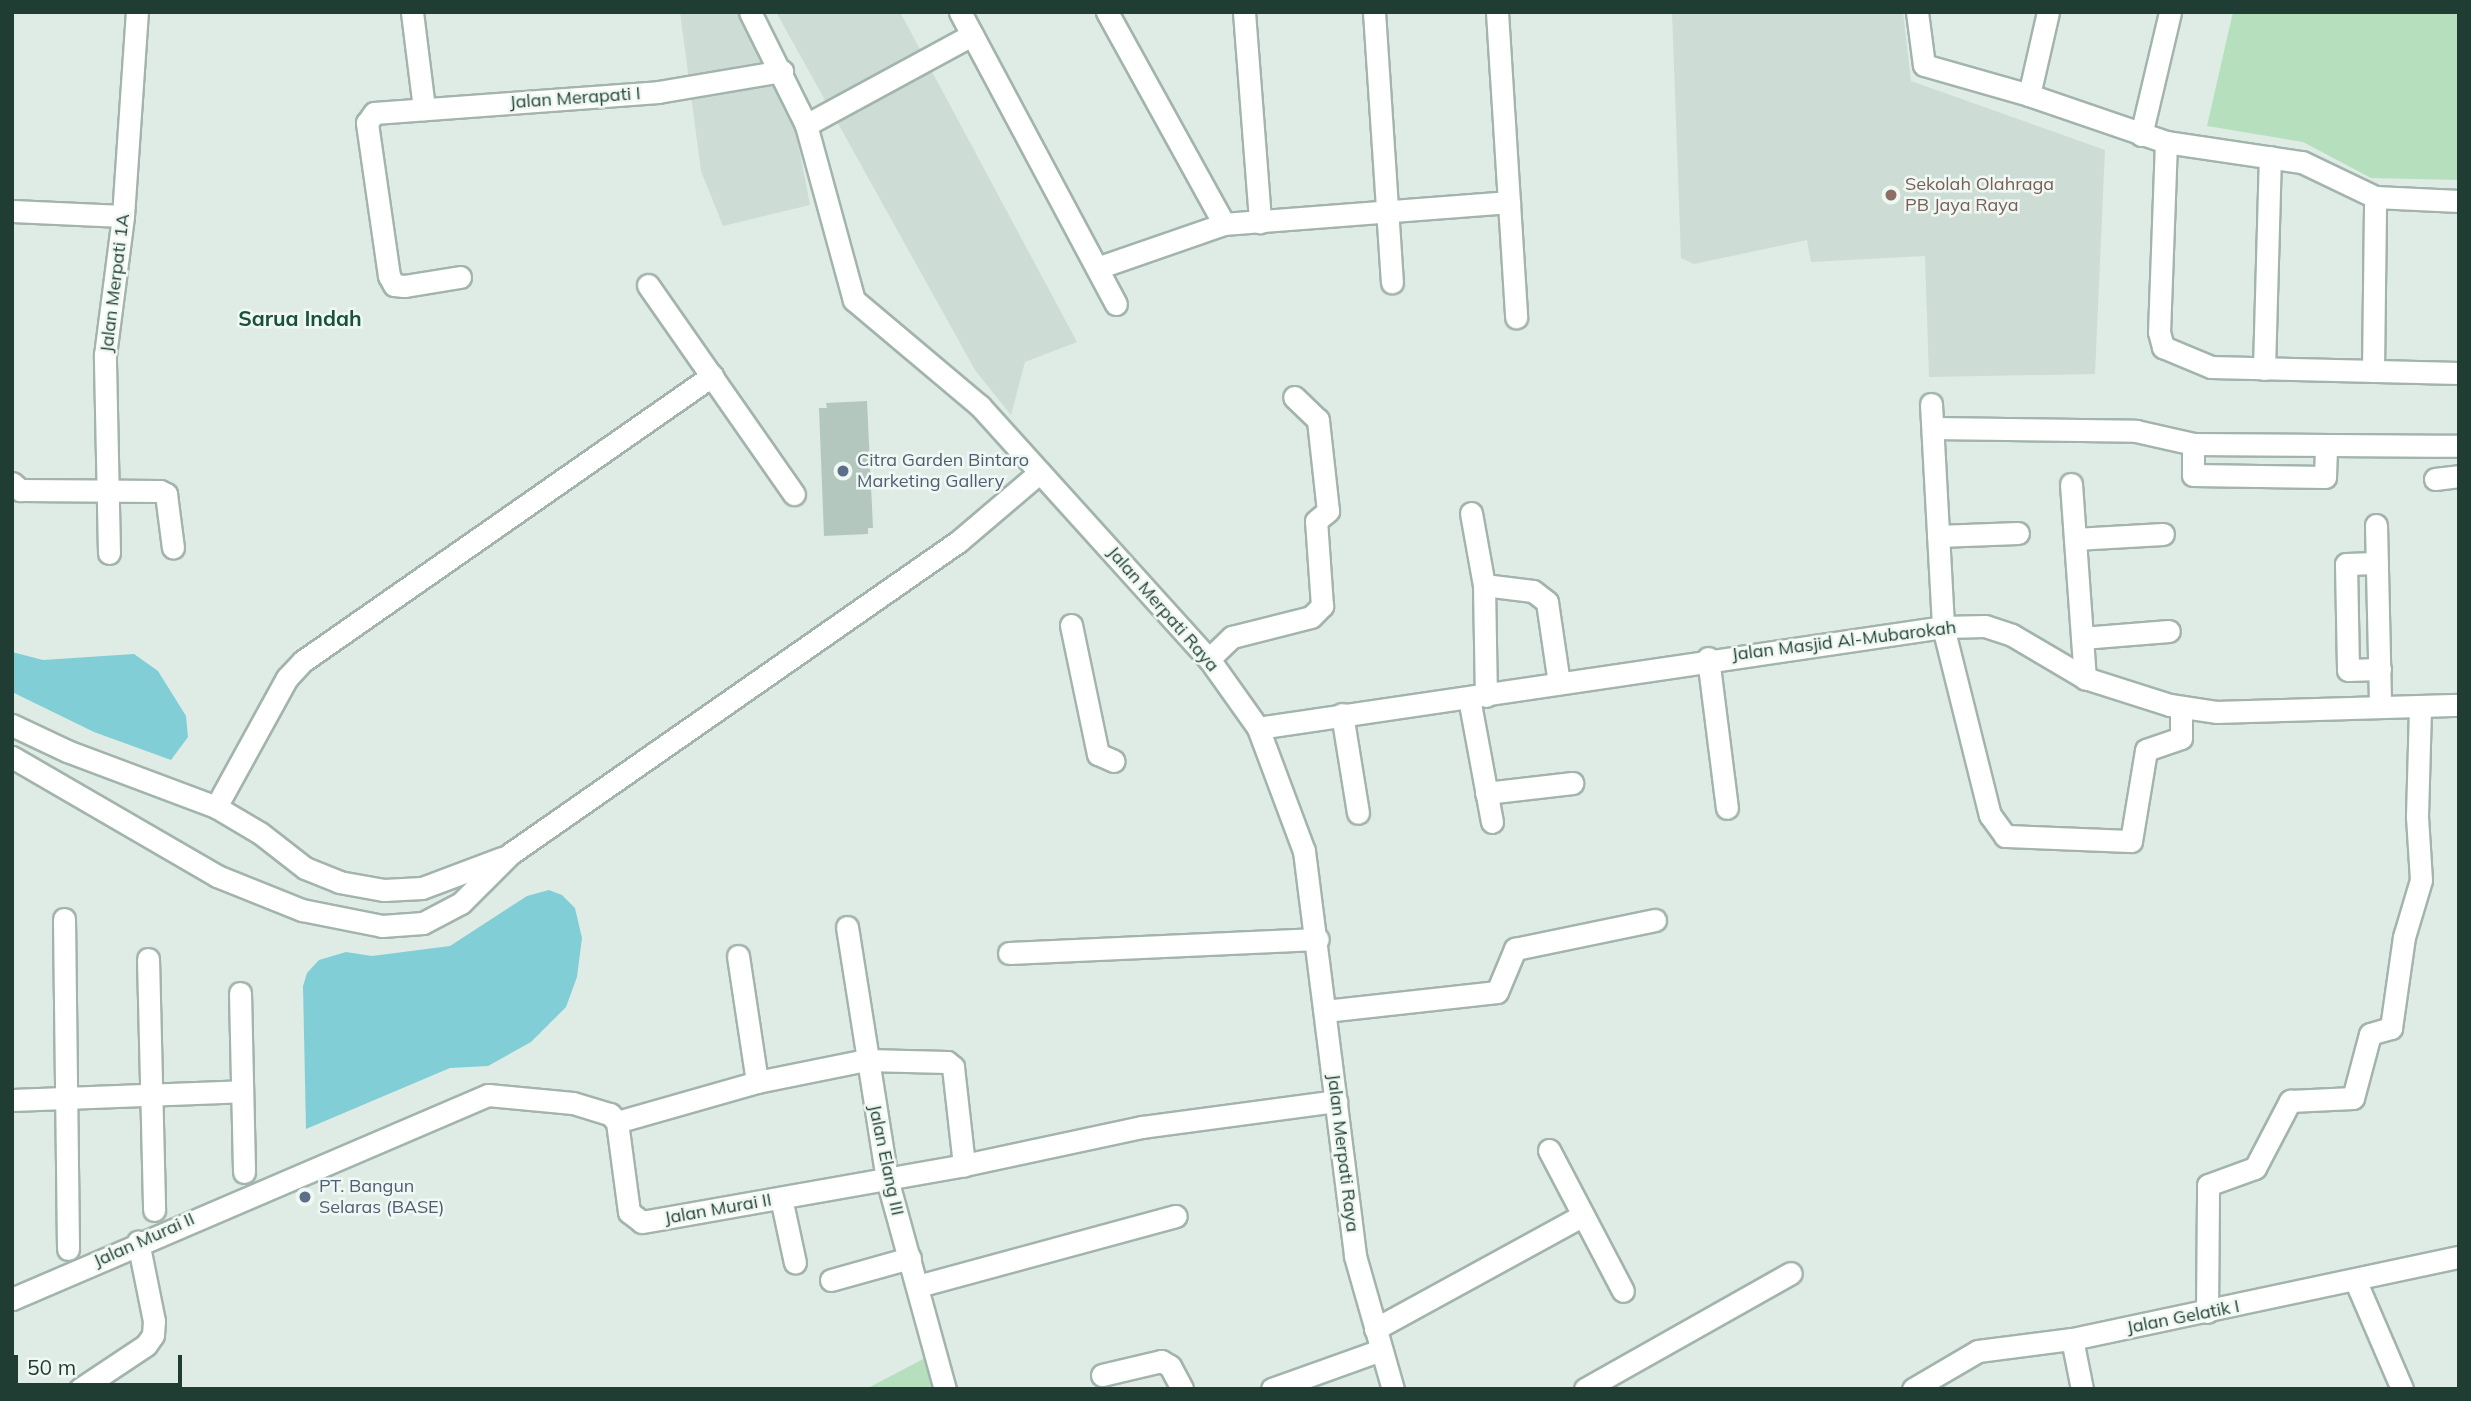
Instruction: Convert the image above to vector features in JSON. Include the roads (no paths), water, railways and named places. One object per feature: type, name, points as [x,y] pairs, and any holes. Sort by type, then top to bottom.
[{"type":"street","name":"Jalan Merpati 1A","points":[[109,553],[105,355],[123,216],[138,12]]},
{"type":"street","points":[[412,12],[424,109]]},
{"type":"street","name":"Jalan Merpati Raya","points":[[750,12],[782,71],[806,125],[854,300],[980,406],[1209,659],[1258,728],[1304,851],[1318,939],[1356,1256],[1393,1389]]},
{"type":"street","points":[[960,12],[1116,304]]},
{"type":"street","points":[[1107,12],[1224,225]]},
{"type":"street","points":[[1244,12],[1260,222]]},
{"type":"street","points":[[1374,12],[1392,282]]},
{"type":"street","points":[[1497,12],[1516,317]]},
{"type":"street","points":[[1917,12],[1924,65],[2029,95],[2166,142],[2302,162],[2375,197],[2459,201]]},
{"type":"street","points":[[2029,95],[2048,12]]},
{"type":"street","points":[[2141,135],[2170,12]]},
{"type":"street","points":[[806,125],[972,35]]},
{"type":"street","name":"Jalan Merapati I","points":[[460,277],[404,286],[394,285],[389,276],[368,117],[424,109],[658,92],[782,71]]},
{"type":"street","points":[[2166,142],[2159,332],[2163,347],[2211,367],[2459,373]]},
{"type":"street","points":[[2264,369],[2270,157]]},
{"type":"street","points":[[2372,371],[2375,197]]},
{"type":"street","points":[[1097,268],[1224,225],[1509,202]]},
{"type":"street","points":[[12,211],[123,216]]},
{"type":"street","points":[[648,285],[793,494]]},
{"type":"street","points":[[216,807],[287,678],[303,661],[712,376]]},
{"type":"street","points":[[1209,659],[1232,637],[1311,617],[1322,606],[1316,521],[1328,511],[1318,420],[1294,397]]},
{"type":"street","points":[[1931,404],[1943,627],[1990,815],[2005,836],[2131,841],[2146,750],[2180,738],[2181,707]]},
{"type":"street","points":[[1933,428],[2136,431],[2193,444],[2459,446]]},
{"type":"street","points":[[2193,444],[2193,475],[2325,477],[2326,445]]},
{"type":"street","points":[[12,757],[217,876],[302,910],[382,926],[423,923],[461,903],[510,855],[959,541],[1040,472]]},
{"type":"street","points":[[2435,479],[2459,476]]},
{"type":"street","points":[[12,483],[20,490],[106,494],[156,489],[166,495],[173,548]]},
{"type":"street","points":[[2071,484],[2085,678]]},
{"type":"street","points":[[1471,513],[1485,585],[1478,697],[1486,793],[1492,822]]},
{"type":"street","points":[[2376,525],[2380,707]]},
{"type":"street","points":[[1938,536],[2018,533]]},
{"type":"street","points":[[2075,539],[2163,534]]},
{"type":"street","points":[[2377,563],[2346,564],[2348,670],[2380,669]]},
{"type":"street","points":[[1485,585],[1533,591],[1547,602],[1559,683]]},
{"type":"street","points":[[1070,625],[1098,754],[1104,760],[1114,761]]},
{"type":"street","name":"Jalan Masjid Al-Mubarokah","points":[[1258,728],[1342,714],[1478,697],[1708,658],[1943,627],[1984,626],[2012,635],[2085,678],[2181,707],[2217,712],[2459,705]]},
{"type":"street","points":[[2082,638],[2169,631]]},
{"type":"street","points":[[1708,658],[1727,808]]},
{"type":"street","points":[[2207,1312],[2208,1185],[2255,1168],[2290,1101],[2353,1098],[2370,1034],[2391,1028],[2403,937],[2421,880],[2417,816],[2420,706]]},
{"type":"street","points":[[1342,714],[1359,813]]},
{"type":"street","points":[[12,725],[66,751],[216,807],[260,833],[305,868],[340,882],[384,890],[422,888],[510,855]]},
{"type":"street","points":[[51,778],[66,751]]},
{"type":"street","points":[[1486,793],[1572,783]]},
{"type":"street","points":[[382,926],[384,890]]},
{"type":"street","points":[[64,919],[68,1249]]},
{"type":"street","points":[[1325,1011],[1497,992],[1515,949],[1655,920]]},
{"type":"street","name":"Jalan Elang III","points":[[847,927],[887,1179],[945,1389]]},
{"type":"street","points":[[1009,953],[1318,939]]},
{"type":"street","points":[[738,956],[757,1082]]},
{"type":"street","points":[[148,958],[154,1210]]},
{"type":"street","points":[[240,993],[244,1172]]},
{"type":"street","points":[[617,1122],[757,1082],[866,1060],[947,1062],[953,1067],[964,1166]]},
{"type":"street","points":[[12,1100],[242,1091]]},
{"type":"street","name":"Jalan Murai II","points":[[12,1299],[138,1242],[488,1095],[573,1103],[610,1114],[617,1122],[629,1212],[637,1220],[686,1217],[964,1166],[1142,1127],[1336,1101]]},
{"type":"street","points":[[1549,1150],[1623,1291]]},
{"type":"street","points":[[781,1198],[795,1263]]},
{"type":"street","points":[[1375,1329],[1583,1215]]},
{"type":"street","points":[[918,1286],[1176,1216]]},
{"type":"street","points":[[80,1389],[146,1345],[153,1335],[154,1321],[138,1242]]},
{"type":"street","name":"Jalan Gelatik I","points":[[1913,1389],[1978,1352],[2072,1339],[2356,1282],[2459,1257]]},
{"type":"street","points":[[831,1280],[910,1258]]},
{"type":"street","points":[[1585,1389],[1791,1272]]},
{"type":"street","points":[[2356,1282],[2402,1389]]},
{"type":"street","points":[[2072,1339],[2082,1389]]},
{"type":"street","points":[[1272,1389],[1381,1350]]},
{"type":"street","points":[[1102,1375],[1161,1361],[1170,1366],[1182,1389]]},
{"type":"water","points":[[12,652],[43,660],[134,654],[158,671],[186,716],[188,737],[171,760],[94,732],[12,692]]},
{"type":"water","points":[[549,890],[562,895],[575,908],[582,938],[577,977],[566,1007],[531,1042],[488,1066],[450,1068],[306,1129],[303,986],[307,973],[319,960],[346,952],[372,956],[450,946],[527,896]]},
{"type":"place","name":"Sekolah Olahraga PB Jaya Raya","points":[[1891,195]]},
{"type":"place","name":"Citra Garden Bintaro Marketing Gallery","points":[[843,471]]},
{"type":"place","name":"PT. Bangun Selaras (BASE)","points":[[305,1197]]},
{"type":"district","name":"Sarua Indah","points":[[300,318]]}]
